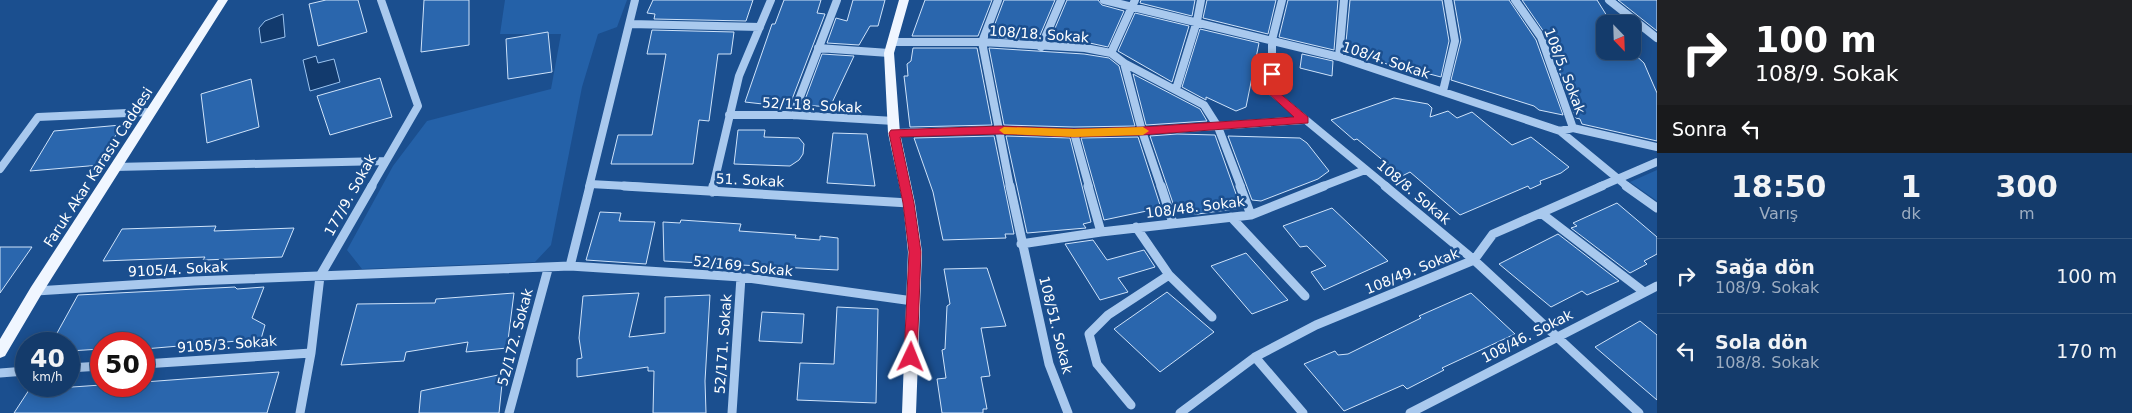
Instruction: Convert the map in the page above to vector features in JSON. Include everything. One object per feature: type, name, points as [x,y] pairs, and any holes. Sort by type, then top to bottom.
[{"type":"main road","name":"Faruk Akar Karasu Caddesi","points":[[0,352],[5,335],[36,291],[223,0]]},
{"type":"main road","points":[[904,0],[891,47],[894,127],[909,203],[915,252],[909,413]]},
{"type":"street","name":"177/9. Sokak","points":[[300,413],[311,353],[320,276],[385,160],[418,106],[381,0]]},
{"type":"street","points":[[570,266],[635,0]]},
{"type":"street","points":[[712,192],[739,76],[771,0]]},
{"type":"street","points":[[792,115],[837,0]]},
{"type":"street","points":[[982,42],[998,0]]},
{"type":"street","points":[[1041,47],[1061,0]]},
{"type":"street","name":"108/4. Sokak","points":[[1104,0],[1134,3],[1339,57],[1560,131]]},
{"type":"street","points":[[1176,89],[1197,21],[1201,0]]},
{"type":"street","name":"108/8. Sokak","points":[[1282,0],[1272,40],[1272,92],[1474,260],[1639,413]]},
{"type":"street","points":[[1339,57],[1344,0]]},
{"type":"street","points":[[1443,91],[1455,41],[1448,0]]},
{"type":"street","name":"108/5. Sokak","points":[[1515,0],[1541,37],[1573,128]]},
{"type":"street","points":[[1609,0],[1657,38]]},
{"type":"street","points":[[1111,54],[1134,3]]},
{"type":"street","points":[[630,24],[760,27]]},
{"type":"street","name":"108/18. Sokak","points":[[818,48],[891,47],[982,42],[1041,47],[1085,48],[1111,54],[1124,63],[1204,105],[1218,127],[1251,215]]},
{"type":"street","name":"108/51. Sokak","points":[[982,42],[1021,244],[1049,364],[1068,413]]},
{"type":"street","points":[[1124,63],[1142,131],[1172,223]]},
{"type":"street","points":[[0,169],[38,117],[150,112]]},
{"type":"street","name":"52/118. Sokak","points":[[730,115],[792,115],[894,127]]},
{"type":"street","points":[[894,127],[1074,133],[1218,127],[1304,120]]},
{"type":"street","points":[[1560,131],[1573,128],[1657,147]]},
{"type":"street","points":[[1560,131],[1618,180],[1657,208]]},
{"type":"street","points":[[1074,133],[1101,232]]},
{"type":"street","points":[[115,167],[385,160]]},
{"type":"street","name":"108/49. Sokak","points":[[1180,413],[1255,357],[1316,325],[1474,260],[1493,234],[1657,162]]},
{"type":"street","name":"108/48. Sokak","points":[[1021,244],[1172,223],[1251,215],[1365,170]]},
{"type":"street","name":"51. Sokak","points":[[590,184],[909,203]]},
{"type":"street","points":[[1541,213],[1644,292]]},
{"type":"street","points":[[1231,217],[1305,296]]},
{"type":"street","points":[[1136,228],[1169,276],[1212,317]]},
{"type":"street","name":"52/169. Sokak","points":[[320,276],[548,269],[570,266],[741,277],[913,300]]},
{"type":"street","name":"52/172. Sokak","points":[[509,413],[548,269]]},
{"type":"street","name":"9105/4. Sokak","points":[[36,291],[320,276]]},
{"type":"street","points":[[1131,405],[1097,364],[1089,334],[1108,315],[1169,276]]},
{"type":"street","name":"52/171. Sokak","points":[[732,413],[741,277]]},
{"type":"street","name":"108/46. Sokak","points":[[1410,413],[1555,336],[1657,286]]},
{"type":"street","name":"9105/3. Sokak","points":[[155,363],[311,353]]},
{"type":"street","points":[[1255,357],[1303,413]]},
{"type":"street","points":[[0,373],[15,372]]},
{"type":"shaded area","points":[[505,0],[627,0],[617,27],[598,34],[582,87],[551,245],[535,262],[362,269],[347,250],[393,166],[427,121],[551,89],[561,34],[500,34]]},
{"type":"shaded area","points":[[283,14],[285,37],[261,43],[259,28],[265,21]]},
{"type":"shaded area","points":[[316,56],[318,63],[334,59],[340,82],[310,91],[303,60]]},
{"type":"shaded area","points":[[1657,170],[1657,201],[1630,182]]},
{"type":"building","points":[[326,0],[358,0],[367,32],[318,46],[309,4]]},
{"type":"building","points":[[424,0],[469,0],[469,45],[421,52]]},
{"type":"building","points":[[653,0],[753,0],[746,21],[654,19],[655,14],[647,13]]},
{"type":"building","points":[[784,0],[821,0],[817,13],[825,14],[789,107],[745,102],[772,24],[775,24]]},
{"type":"building","points":[[853,0],[885,0],[878,26],[870,26],[859,45],[827,43],[836,18],[847,21]]},
{"type":"building","points":[[925,0],[992,0],[978,36],[912,36]]},
{"type":"building","points":[[1004,0],[1055,0],[1038,40],[990,37]]},
{"type":"building","points":[[1067,0],[1098,0],[1102,5],[1124,11],[1108,47],[1085,42],[1050,40]]},
{"type":"building","points":[[1141,0],[1195,0],[1192,16],[1140,3]]},
{"type":"building","points":[[1207,0],[1276,0],[1268,34],[1203,18]]},
{"type":"building","points":[[1288,0],[1338,0],[1334,50],[1279,37]]},
{"type":"building","points":[[1350,0],[1442,0],[1449,41],[1441,77],[1422,72],[1427,77],[1353,53],[1345,53]]},
{"type":"building","points":[[1454,0],[1509,0],[1536,40],[1563,115],[1539,110],[1534,106],[1451,80],[1461,40]]},
{"type":"building","points":[[1522,0],[1597,0],[1606,15],[1596,15],[1596,60],[1641,60],[1644,63],[1657,93],[1657,141],[1582,124],[1580,119],[1576,118],[1546,35]]},
{"type":"building","points":[[1618,0],[1657,0],[1657,31],[1641,18],[1641,15],[1637,15]]},
{"type":"building","points":[[1135,13],[1189,26],[1172,82],[1118,51]]},
{"type":"building","points":[[1200,29],[1259,43],[1246,107],[1236,111],[1206,97],[1206,100],[1182,87]]},
{"type":"building","points":[[652,30],[734,32],[731,54],[718,54],[709,121],[699,120],[693,164],[611,164],[618,135],[652,135],[666,54],[647,54]]},
{"type":"building","points":[[548,32],[552,72],[508,79],[506,39]]},
{"type":"building","points":[[913,48],[977,48],[992,125],[910,127],[904,76],[908,76],[907,64],[911,61]]},
{"type":"building","points":[[989,48],[1084,54],[1109,58],[1119,66],[1135,126],[1004,125]]},
{"type":"building","points":[[822,54],[854,56],[830,107],[803,105]]},
{"type":"building","points":[[1302,54],[1333,61],[1332,76],[1300,68]]},
{"type":"building","points":[[1133,74],[1200,109],[1207,121],[1146,125]]},
{"type":"building","points":[[380,78],[392,117],[330,135],[317,96]]},
{"type":"building","points":[[251,79],[259,127],[207,143],[201,94]]},
{"type":"building","points":[[1394,98],[1428,104],[1432,108],[1430,117],[1448,111],[1457,118],[1472,112],[1512,145],[1531,137],[1569,167],[1561,173],[1540,181],[1541,184],[1530,189],[1528,186],[1460,215],[1410,172],[1402,176],[1331,120]]},
{"type":"building","points":[[121,125],[100,165],[30,171],[54,131]]},
{"type":"building","points":[[738,130],[765,130],[764,137],[799,138],[804,144],[803,154],[799,160],[790,166],[734,164]]},
{"type":"building","points":[[833,133],[867,134],[875,186],[827,183]]},
{"type":"building","points":[[1177,134],[1215,135],[1241,208],[1198,214],[1176,212],[1150,136]]},
{"type":"building","points":[[994,136],[1014,234],[1005,234],[1006,238],[943,240],[933,192],[914,138]]},
{"type":"building","points":[[1006,136],[1070,138],[1091,222],[1083,224],[1086,228],[1027,233]]},
{"type":"building","points":[[1228,136],[1300,138],[1307,143],[1329,171],[1318,179],[1261,201],[1252,200]]},
{"type":"building","points":[[1138,137],[1161,208],[1104,220],[1081,138]]},
{"type":"building","points":[[1617,203],[1657,237],[1657,254],[1644,261],[1647,264],[1630,273],[1571,228],[1577,226],[1573,223]]},
{"type":"building","points":[[1332,208],[1388,261],[1324,290],[1311,272],[1326,266],[1307,246],[1300,247],[1283,226]]},
{"type":"building","points":[[600,212],[621,213],[619,221],[655,222],[646,264],[586,260]]},
{"type":"building","points":[[681,220],[741,224],[739,231],[796,235],[795,238],[820,240],[820,236],[838,238],[838,270],[664,261],[663,222],[680,223]]},
{"type":"building","points":[[216,226],[214,231],[294,228],[282,257],[203,260],[205,257],[103,261],[122,229]]},
{"type":"building","points":[[1558,234],[1619,281],[1587,295],[1582,291],[1551,307],[1499,264]]},
{"type":"building","points":[[1093,240],[1107,260],[1144,250],[1155,267],[1118,278],[1128,292],[1100,300],[1065,244]]},
{"type":"building","points":[[0,247],[32,247],[0,293]]},
{"type":"building","points":[[1246,253],[1288,300],[1252,314],[1211,266]]},
{"type":"building","points":[[987,268],[1006,326],[981,328],[990,376],[981,377],[987,409],[983,409],[983,413],[942,413],[937,379],[946,378],[942,350],[945,349],[947,306],[950,304],[944,269]]},
{"type":"building","points":[[264,287],[252,318],[265,325],[261,339],[155,348],[155,332],[90,332],[90,350],[80,350],[80,332],[58,332],[78,295]]},
{"type":"building","points":[[1167,292],[1214,332],[1160,372],[1114,329]]},
{"type":"building","points":[[514,293],[507,348],[466,352],[468,342],[406,352],[404,361],[341,365],[357,304],[435,303],[436,299]]},
{"type":"building","points":[[639,293],[629,337],[665,333],[665,297],[710,295],[705,381],[706,413],[653,413],[654,371],[648,371],[648,367],[577,377],[577,359],[582,358],[579,338],[583,296]]},
{"type":"building","points":[[1471,293],[1515,334],[1442,368],[1444,370],[1407,389],[1403,385],[1344,411],[1304,364],[1335,351],[1338,355],[1348,354],[1421,318],[1419,316]]},
{"type":"building","points":[[837,307],[878,309],[876,403],[797,400],[800,363],[834,364]]},
{"type":"building","points":[[762,312],[804,314],[802,343],[759,341]]},
{"type":"building","points":[[1640,321],[1657,335],[1657,400],[1595,347]]},
{"type":"building","points":[[279,372],[267,413],[14,413],[24,397],[80,397],[80,386],[90,386],[90,397],[155,397],[155,381]]},
{"type":"building","points":[[503,374],[499,413],[419,413],[421,391]]},
{"type":"slow traffic","points":[[1004,130],[1074,133],[1143,131]]},
{"type":"route","points":[[911,357],[915,252],[909,203],[894,133],[1000,130],[1074,133],[1142,131],[1304,120],[1272,92],[1272,74]]}]
